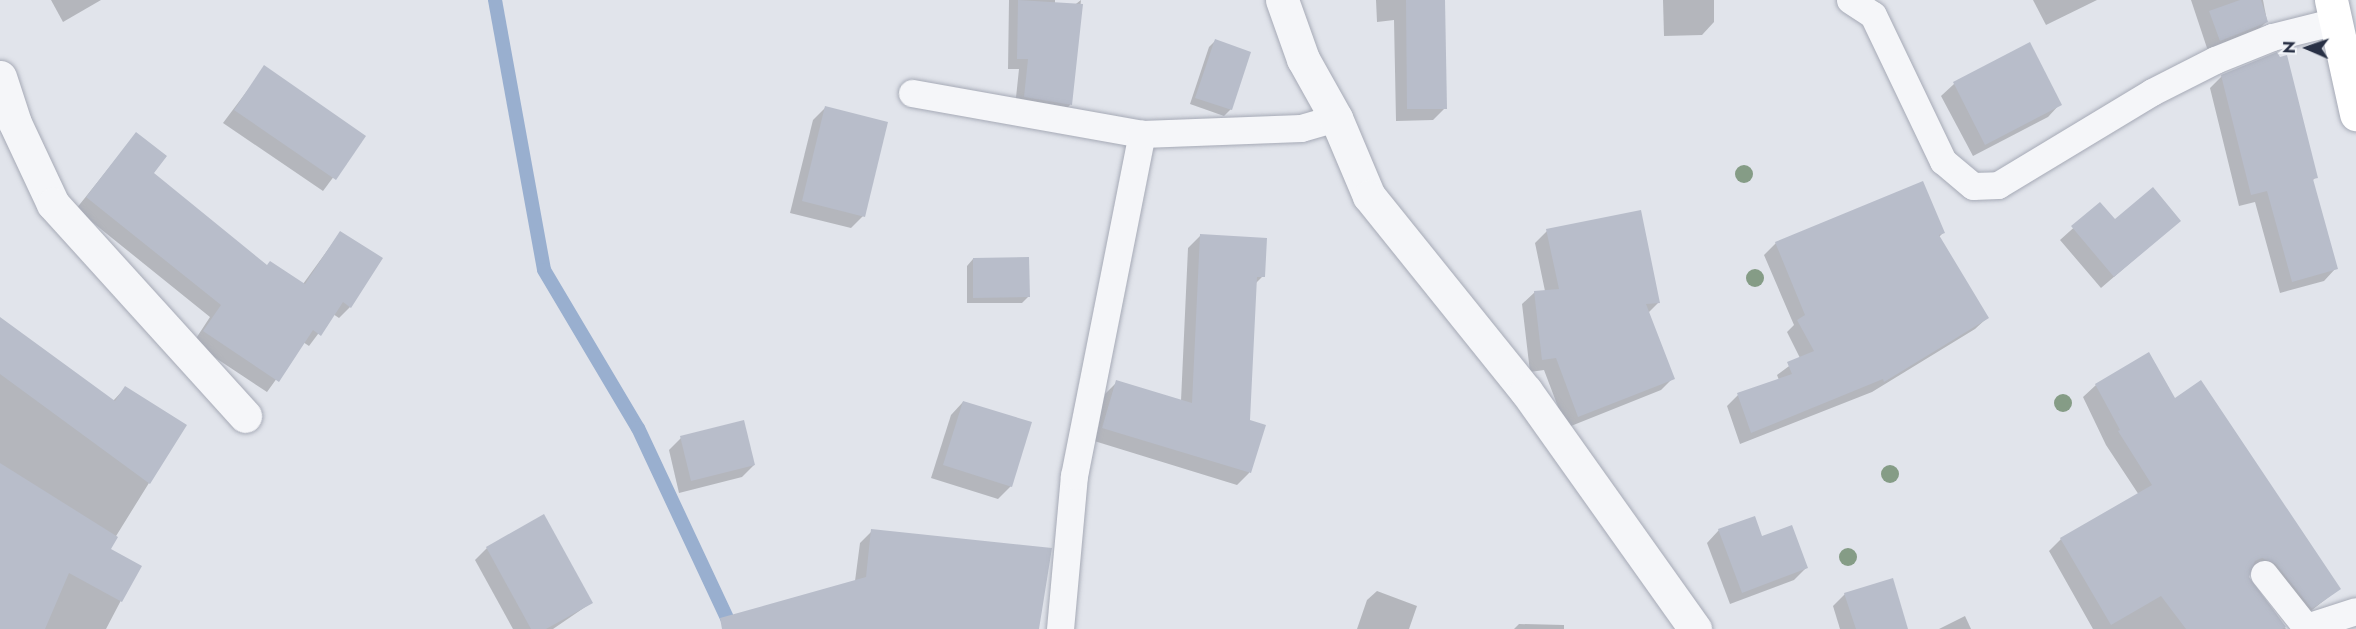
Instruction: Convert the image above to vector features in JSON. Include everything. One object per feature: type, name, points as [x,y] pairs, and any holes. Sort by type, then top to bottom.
[{"type":"main road","points":[[2333,11],[2356,114]]},
{"type":"street","points":[[1282,0],[1303,59],[1336,118],[1369,196],[1526,391],[1695,629]]},
{"type":"street","points":[[0,77],[7,132],[53,204],[245,416]]},
{"type":"lane","points":[[1850,0],[1873,15],[1943,161],[1974,186],[1998,184],[2152,92],[2215,60],[2333,11]]},
{"type":"lane","points":[[912,93],[1142,134],[1301,128],[1336,118]]},
{"type":"lane","points":[[1060,629],[1074,476],[1142,134]]},
{"type":"lane","points":[[2264,574],[2306,627],[2356,611]]},
{"type":"building","points":[[1018,0],[1083,4],[1072,105],[1024,97],[1028,59],[1017,59]]},
{"type":"building","points":[[1406,0],[1445,0],[1447,109],[1407,109]]},
{"type":"building","points":[[2240,0],[2261,0],[2268,22],[2220,41],[2209,11]]},
{"type":"building","points":[[1215,39],[1251,52],[1232,110],[1195,98]]},
{"type":"building","points":[[2030,42],[2062,105],[1985,145],[1953,82]]},
{"type":"building","points":[[2277,52],[2280,57],[2287,55],[2318,178],[2313,179],[2338,269],[2292,282],[2267,191],[2251,195],[2221,75]]},
{"type":"building","points":[[264,65],[366,136],[336,180],[234,110]]},
{"type":"building","points":[[825,106],[888,122],[865,217],[802,201]]},
{"type":"building","points":[[136,132],[167,156],[154,173],[267,265],[270,261],[305,284],[340,231],[383,258],[351,308],[343,302],[321,336],[313,330],[279,382],[203,331],[221,305],[86,197]]},
{"type":"building","points":[[1923,181],[1945,233],[1939,235],[1989,318],[1884,382],[1883,379],[1751,433],[1737,393],[1792,374],[1787,362],[1814,351],[1797,320],[1805,315],[1775,242]]},
{"type":"building","points":[[2153,187],[2181,221],[2114,277],[2071,226],[2100,202],[2115,219]]},
{"type":"building","points":[[1641,210],[1660,303],[1646,304],[1675,379],[1578,417],[1556,358],[1542,360],[1534,291],[1559,289],[1546,229]]},
{"type":"building","points":[[1200,234],[1267,238],[1265,277],[1257,277],[1250,420],[1266,425],[1251,473],[1102,428],[1116,380],[1192,403]]},
{"type":"building","points":[[1029,257],[1030,297],[973,298],[973,258]]},
{"type":"building","points":[[0,317],[115,401],[125,386],[187,425],[150,484],[0,374]]},
{"type":"building","points":[[2149,352],[2175,398],[2201,380],[2341,589],[2312,609],[2276,564],[2262,558],[2255,561],[2249,577],[2286,627],[2282,629],[2186,629],[2161,596],[2111,625],[2060,538],[2152,485],[2118,431],[2120,430],[2095,384]]},
{"type":"building","points":[[963,401],[1032,422],[1012,487],[943,465]]},
{"type":"building","points":[[744,420],[755,465],[691,481],[680,436]]},
{"type":"building","points":[[0,463],[118,537],[111,549],[142,566],[122,602],[69,573],[45,629],[0,629]]},
{"type":"building","points":[[544,514],[593,603],[546,629],[531,629],[486,547]]},
{"type":"building","points":[[1755,516],[1762,536],[1792,525],[1808,568],[1742,593],[1718,529]]},
{"type":"building","points":[[871,529],[1052,548],[1039,629],[722,629],[720,618],[866,577]]},
{"type":"building","points":[[1893,578],[1908,629],[1856,629],[1844,593]]},
{"type":"waterway","points":[[495,0],[544,270],[638,428],[732,629]]}]
